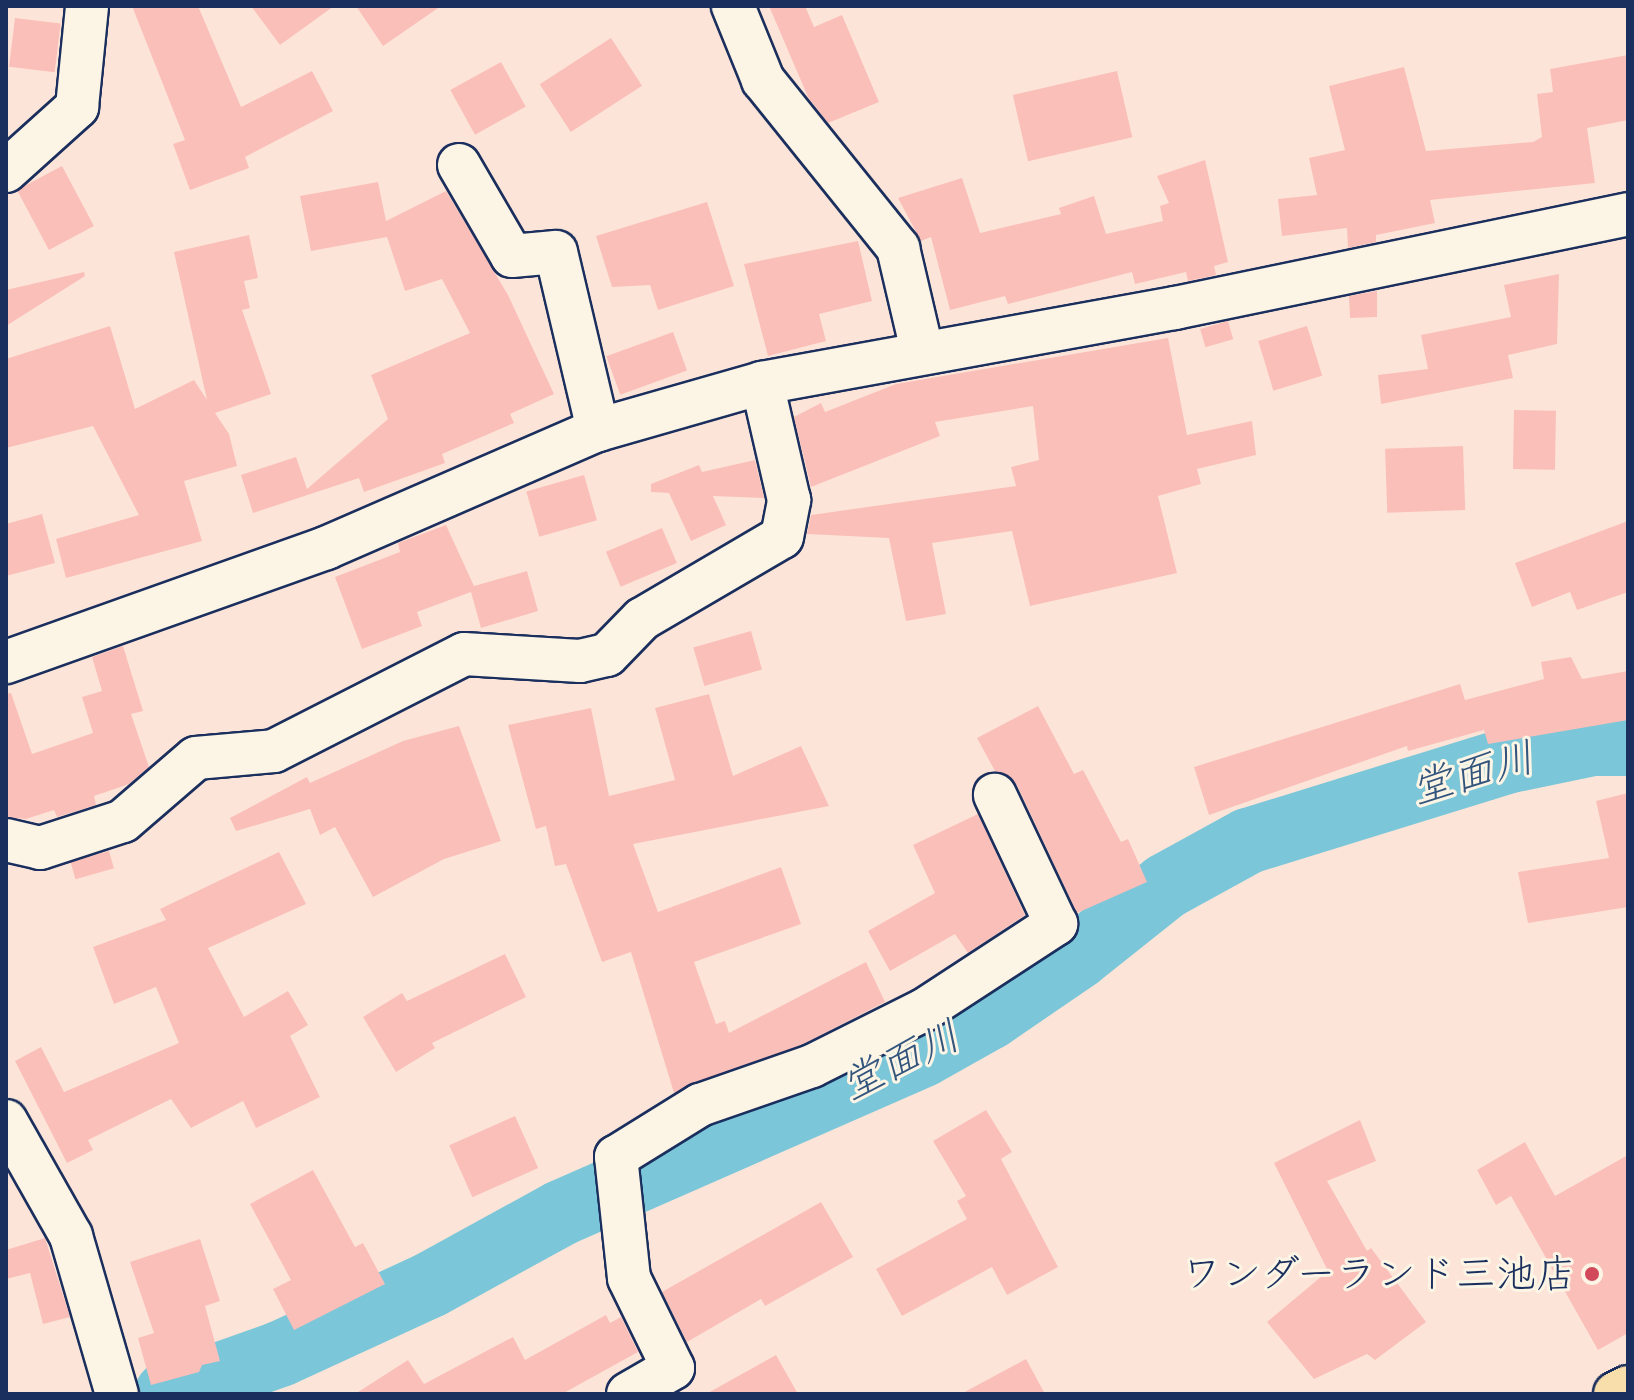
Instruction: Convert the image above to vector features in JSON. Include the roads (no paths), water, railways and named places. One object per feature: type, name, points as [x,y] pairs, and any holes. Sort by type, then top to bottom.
[{"type":"main road","points":[[1616,1394],[1628,1388]]},
{"type":"street","points":[[6,171],[77,107],[87,6]]},
{"type":"street","points":[[733,6],[763,80],[898,248],[922,350]]},
{"type":"street","points":[[459,165],[512,256],[556,252],[598,430]]},
{"type":"street","points":[[6,662],[326,548],[598,430],[762,383],[922,350],[1175,308],[1628,214]]},
{"type":"street","points":[[6,840],[40,848],[123,821],[196,758],[274,751],[464,654],[580,661],[607,655],[642,619],[782,537],[789,500],[762,383]]},
{"type":"street","points":[[628,1394],[673,1368],[629,1278],[616,1157],[700,1105],[812,1066],[924,1010],[1056,924],[995,795]]},
{"type":"street","points":[[6,1121],[71,1236],[117,1393]]},
{"type":"waterway","name":"堂面川","points":[[167,1394],[280,1354],[430,1285],[561,1213],[923,1054],[989,1017],[1078,956],[1166,886],[1248,841],[1506,761],[1593,743],[1628,743]]},
{"type":"place","name":"ワンダーランド三池店","points":[[1592,1274]]}]
